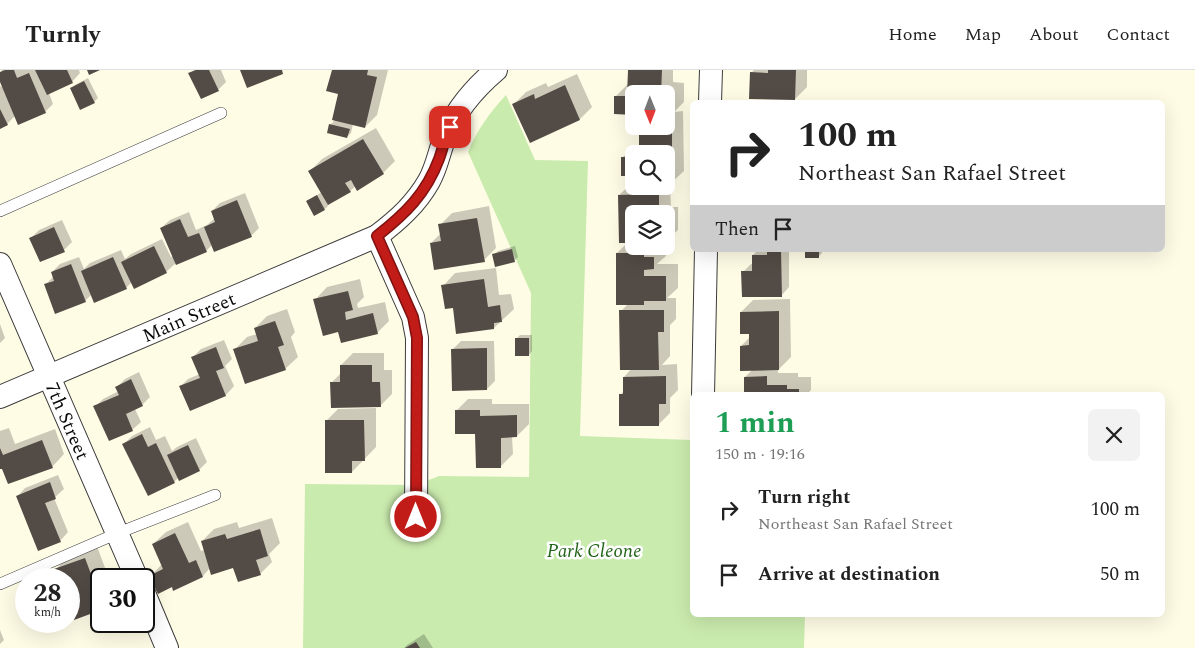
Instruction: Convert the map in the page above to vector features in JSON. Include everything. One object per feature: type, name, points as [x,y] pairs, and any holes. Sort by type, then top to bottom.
[{"type":"street","name":"Main Street","points":[[0,397],[377,236],[400,218],[416,201],[429,181],[439,159],[445,137],[456,116],[469,97],[496,70]]},
{"type":"street","points":[[710,100],[711,70]]},
{"type":"street","points":[[377,236],[413,317],[417,338],[416,517]]},
{"type":"street","points":[[703,392],[706,252]]},
{"type":"street","name":"7th Street","points":[[0,264],[133,568]]},
{"type":"street","points":[[155,619],[167,648]]},
{"type":"lane","points":[[0,211],[221,113]]},
{"type":"lane","points":[[0,584],[215,494]]},
{"type":"green space","name":"Park Cleone","points":[[506,95],[535,160],[588,161],[580,436],[690,440],[690,617],[805,617],[804,648],[303,648],[305,484],[416,485],[439,476],[529,477],[531,293],[468,152],[475,136]]},
{"type":"building","points":[[14,70],[17,78],[29,73],[46,113],[18,125],[0,82],[0,72]]},
{"type":"building","points":[[35,70],[67,70],[73,83],[47,95]]},
{"type":"building","points":[[87,70],[100,70],[89,75]]},
{"type":"building","points":[[196,70],[209,70],[219,91],[201,99],[188,73]]},
{"type":"building","points":[[240,70],[282,70],[283,74],[247,88]]},
{"type":"building","points":[[332,70],[368,70],[367,75],[377,77],[365,128],[332,120],[338,94],[326,91]]},
{"type":"building","points":[[628,70],[662,70],[661,85],[627,85]]},
{"type":"building","points":[[768,70],[796,70],[795,100],[749,99],[750,72],[768,73]]},
{"type":"building","points":[[84,81],[95,103],[80,110],[70,88]]},
{"type":"building","points":[[565,85],[580,120],[530,143],[512,104],[534,94],[535,99]]},
{"type":"building","points":[[614,96],[625,96],[625,115],[614,114]]},
{"type":"building","points":[[0,109],[8,125],[0,129]]},
{"type":"building","points":[[329,124],[350,129],[347,138],[327,133]]},
{"type":"building","points":[[639,135],[672,135],[672,145],[639,145]]},
{"type":"building","points":[[363,139],[384,174],[357,191],[351,180],[345,183],[351,192],[328,205],[308,171]]},
{"type":"building","points":[[621,157],[625,157],[625,176],[621,176]]},
{"type":"building","points":[[317,195],[325,210],[314,216],[306,201]]},
{"type":"building","points":[[618,195],[659,195],[659,205],[625,205],[625,243],[619,243]]},
{"type":"building","points":[[237,200],[252,237],[214,252],[204,227],[215,222],[211,211]]},
{"type":"building","points":[[477,218],[485,262],[434,270],[430,243],[441,241],[438,224]]},
{"type":"building","points":[[180,219],[188,237],[199,233],[207,252],[176,265],[160,228]]},
{"type":"building","points":[[54,227],[65,252],[40,262],[29,238]]},
{"type":"building","points":[[154,246],[167,273],[134,289],[121,262]]},
{"type":"building","points":[[512,249],[515,262],[495,267],[492,254]]},
{"type":"building","points":[[767,252],[781,252],[782,297],[742,297],[741,271],[752,271],[752,255],[767,255]]},
{"type":"building","points":[[805,252],[819,252],[819,258],[805,258]]},
{"type":"building","points":[[616,253],[654,257],[654,269],[644,270],[644,276],[666,276],[666,301],[644,301],[644,305],[616,305]]},
{"type":"building","points":[[113,257],[127,289],[94,303],[81,271]]},
{"type":"building","points":[[71,264],[86,302],[55,314],[44,284],[54,281],[51,272]]},
{"type":"building","points":[[484,279],[488,307],[500,305],[502,322],[494,323],[494,329],[456,334],[453,308],[445,309],[441,285]]},
{"type":"building","points":[[348,291],[353,310],[345,312],[346,320],[373,313],[378,334],[341,343],[338,332],[323,336],[313,299]]},
{"type":"building","points":[[619,310],[664,310],[664,332],[658,332],[659,370],[620,370]]},
{"type":"building","points":[[779,311],[779,370],[740,371],[740,346],[749,345],[749,334],[740,334],[740,312]]},
{"type":"building","points":[[275,321],[284,345],[278,347],[286,370],[245,384],[233,349],[258,341],[254,328]]},
{"type":"building","points":[[515,338],[529,338],[529,356],[515,356]]},
{"type":"building","points":[[216,347],[224,368],[216,371],[226,396],[190,411],[179,386],[200,378],[191,357]]},
{"type":"building","points":[[487,348],[487,390],[452,391],[451,349]]},
{"type":"building","points":[[340,365],[372,365],[372,382],[380,382],[381,407],[331,408],[330,382],[340,382]]},
{"type":"building","points":[[666,376],[666,404],[659,404],[659,426],[619,426],[619,394],[623,394],[623,377]]},
{"type":"building","points":[[767,376],[767,385],[787,385],[787,389],[799,389],[799,392],[744,392],[744,377]]},
{"type":"building","points":[[131,379],[143,406],[126,414],[133,431],[109,441],[93,406],[119,395],[115,387]]},
{"type":"building","points":[[455,410],[480,410],[480,416],[517,415],[517,437],[501,438],[501,468],[476,468],[475,434],[455,434]]},
{"type":"building","points":[[325,420],[364,420],[365,461],[352,461],[352,473],[325,473]]},
{"type":"building","points":[[142,434],[148,447],[156,443],[175,483],[148,496],[122,444]]},
{"type":"building","points":[[42,440],[53,468],[8,484],[2,469],[0,469],[0,448],[3,455]]},
{"type":"building","points":[[188,445],[200,471],[179,481],[167,455]]},
{"type":"building","points":[[50,482],[56,499],[45,503],[61,542],[38,551],[16,496]]},
{"type":"building","points":[[260,529],[268,556],[256,560],[261,575],[238,582],[233,568],[211,575],[201,541],[225,534],[227,539]]},
{"type":"building","points":[[175,533],[189,563],[196,560],[203,577],[173,591],[172,587],[158,594],[155,588],[155,573],[163,569],[152,544]]},
{"type":"building","points":[[85,558],[90,571],[90,614],[80,618],[80,568],[57,568]]},
{"type":"building","points":[[416,642],[420,648],[405,648]]},
{"type":"route","points":[[416,517],[417,338],[413,317],[377,236],[400,218],[416,201],[429,181],[450,127]]}]
